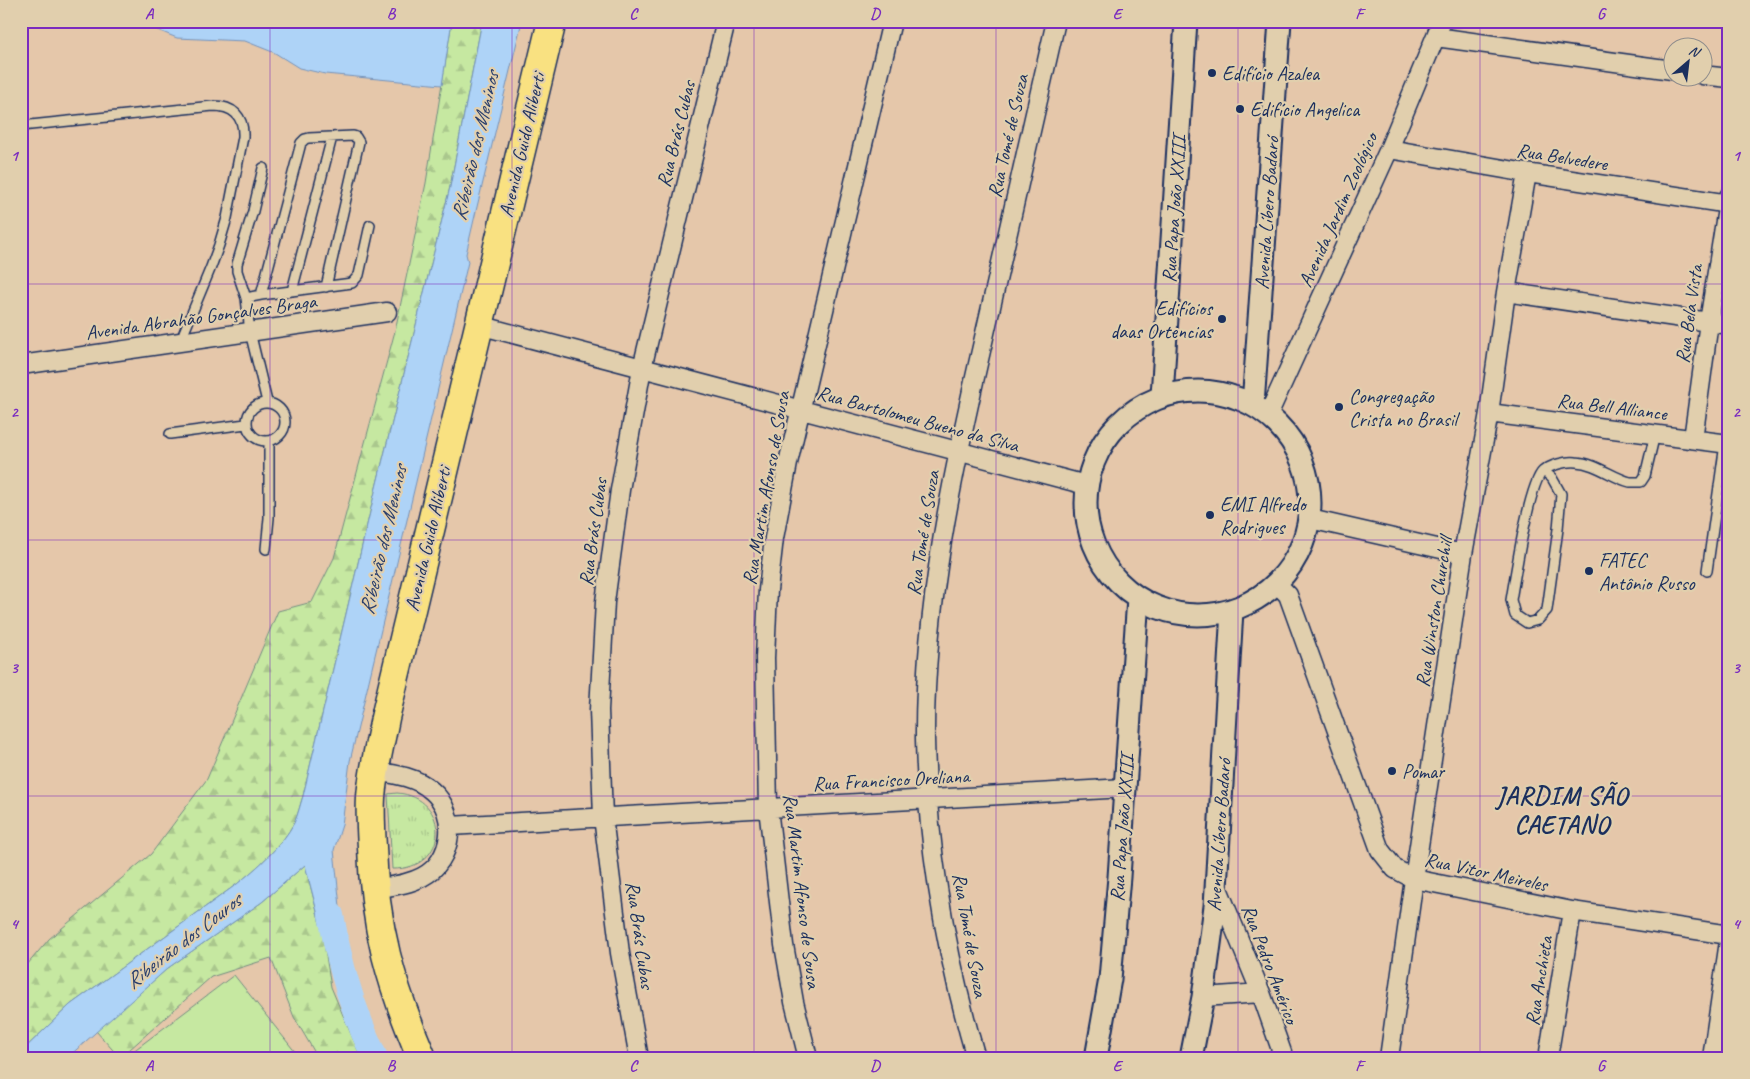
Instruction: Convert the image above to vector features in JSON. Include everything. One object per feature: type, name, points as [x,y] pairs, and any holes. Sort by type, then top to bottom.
[{"type":"main road","name":"Avenida Guido Aliberti","points":[[422,1058],[396,991],[378,924],[374,889],[371,812],[374,771],[385,718],[552,21]]},
{"type":"street","name":"Rua Brás Cubas","points":[[639,1058],[620,953],[603,817],[599,710],[605,602],[620,490],[642,368],[726,21]]},
{"type":"street","name":"Rua Martim Afonso de Sousa","points":[[808,1058],[794,1002],[784,945],[768,808],[765,658],[768,590],[774,538],[788,463],[892,21]]},
{"type":"street","name":"Rua Tomé de Souza","points":[[976,1058],[952,970],[936,867],[928,799],[925,739],[932,619],[937,568],[958,452],[1056,21]]},
{"type":"street","name":"Rua Papa João XXIII","points":[[1162,396],[1186,21]]},
{"type":"street","name":"Avenida Líbero Badaró","points":[[1260,410],[1280,21]]},
{"type":"street","points":[[1439,29],[1662,68]]},
{"type":"street","name":"Avenida Jardim Zoológico","points":[[1260,410],[1389,149],[1439,29]]},
{"type":"street","points":[[1712,75],[1729,78]]},
{"type":"street","name":"Rua Belvedere","points":[[1389,149],[1527,173],[1728,202]]},
{"type":"street","name":"Rua Winston Churchill","points":[[1389,1058],[1463,554],[1489,413],[1506,292],[1527,173]]},
{"type":"street","name":"Rua Bela Vista","points":[[1693,439],[1728,202]]},
{"type":"street","points":[[1506,292],[1729,325]]},
{"type":"street","name":"Avenida Abrahão Gonçalves Braga","points":[[21,365],[387,312]]},
{"type":"street","name":"Rua Bartolomeu Bueno da Silva","points":[[479,325],[1086,485]]},
{"type":"street","points":[[1193,390],[1224,393],[1260,410],[1285,431],[1298,451],[1304,465],[1311,496],[1310,519],[1299,555],[1277,584],[1259,599],[1239,609],[1209,616],[1178,614],[1149,605],[1123,588],[1103,564],[1093,543],[1085,505],[1086,485],[1099,448],[1115,426],[1137,408],[1162,396],[1193,390]]},
{"type":"street","name":"Rua Bell Alliance","points":[[1489,413],[1727,444]]},
{"type":"street","points":[[1310,519],[1463,554]]},
{"type":"street","name":"Rua Vitor Meireles","points":[[1277,584],[1288,595],[1380,850],[1395,869],[1414,879],[1572,911],[1729,934]]},
{"type":"street","name":"Rua Papa João XXIII","points":[[1096,1058],[1110,979],[1138,598]]},
{"type":"street","name":"Avenida Líbero Badaró","points":[[1191,1058],[1203,997],[1217,885],[1232,610]]},
{"type":"street","points":[[374,771],[398,775],[417,781],[432,790],[446,809],[450,826],[445,853],[432,870],[411,882],[374,889]]},
{"type":"street","name":"Rua Francisco Oreliana","points":[[450,826],[1125,788]]},
{"type":"street","name":"Rua Pedro Américo","points":[[1217,885],[1261,993],[1284,1058]]},
{"type":"street","name":"Rua Anchieta","points":[[1548,1058],[1572,911]]},
{"type":"street","points":[[1712,1058],[1729,941]]},
{"type":"street","points":[[1203,997],[1261,993]]},
{"type":"lane","points":[[21,126],[213,106],[224,106],[240,118],[243,127],[243,137],[224,227],[212,267],[180,342]]},
{"type":"lane","points":[[261,295],[301,143],[305,139],[353,136],[359,142],[326,287]]},
{"type":"lane","points":[[292,291],[332,137]]},
{"type":"lane","points":[[263,168],[253,211],[237,264],[237,271],[246,298],[250,332],[266,402]]},
{"type":"lane","points":[[246,298],[349,284],[358,275],[370,225]]},
{"type":"lane","points":[[266,402],[280,407],[286,420],[282,434],[269,441],[254,437],[246,424],[252,408],[266,402]]},
{"type":"lane","points":[[170,434],[246,424]]},
{"type":"lane","points":[[1544,471],[1552,478],[1561,494],[1558,529],[1547,610],[1538,620],[1527,623],[1514,615],[1511,600],[1530,500],[1539,476],[1544,471],[1554,466],[1576,462],[1601,469],[1629,482],[1641,482],[1645,476],[1655,434]]},
{"type":"lane","points":[[266,549],[269,518],[269,441]]},
{"type":"lane","points":[[1707,571],[1727,444]]},
{"type":"green space","points":[[452,21],[482,21],[450,187],[303,796],[295,820],[283,840],[245,878],[70,1005],[21,1052],[21,972],[49,939],[151,854],[207,779],[278,611],[312,602],[334,558],[395,331],[426,183]]},
{"type":"green space","points":[[397,793],[415,797],[427,807],[435,819],[437,833],[434,846],[425,858],[411,866],[392,869],[388,794]]},
{"type":"green space","points":[[305,865],[322,931],[331,987],[361,1058],[318,1058],[294,1017],[271,958],[211,977],[120,1058],[96,1031],[168,968],[262,902]]},
{"type":"green space","points":[[234,975],[300,1058],[130,1058],[128,1055]]},
{"type":"water","points":[[141,21],[452,21],[442,85],[325,74],[299,68],[275,53],[245,41],[177,38],[145,25]]},
{"type":"water","name":"Ribeirão dos Couros","points":[[482,21],[522,21],[466,254],[468,262],[350,761],[342,825],[334,850],[341,916],[337,950],[322,931],[305,865],[262,902],[168,968],[67,1058],[21,1058],[21,1052],[70,1005],[253,871],[283,840],[295,820],[303,796],[450,187]]},
{"type":"waterway","name":"Ribeirão dos Meninos","points":[[331,915],[338,952],[348,988],[375,1058]]},
{"type":"place","name":"Edifício Azalea","points":[[1212,73]]},
{"type":"place","name":"Edifício Angelica","points":[[1240,109]]},
{"type":"place","name":"Edifícios daas Ortencias","points":[[1222,319]]},
{"type":"place","name":"Congregação Crista no Brasil","points":[[1339,407]]},
{"type":"place","name":"EMI Alfredo Rodrigues","points":[[1210,515]]},
{"type":"place","name":"FATEC Antônio Russo","points":[[1589,571]]},
{"type":"place","name":"Pomar","points":[[1392,771]]},
{"type":"district","name":"JARDIM SÃO CAETANO","points":[[1562,810]]}]
